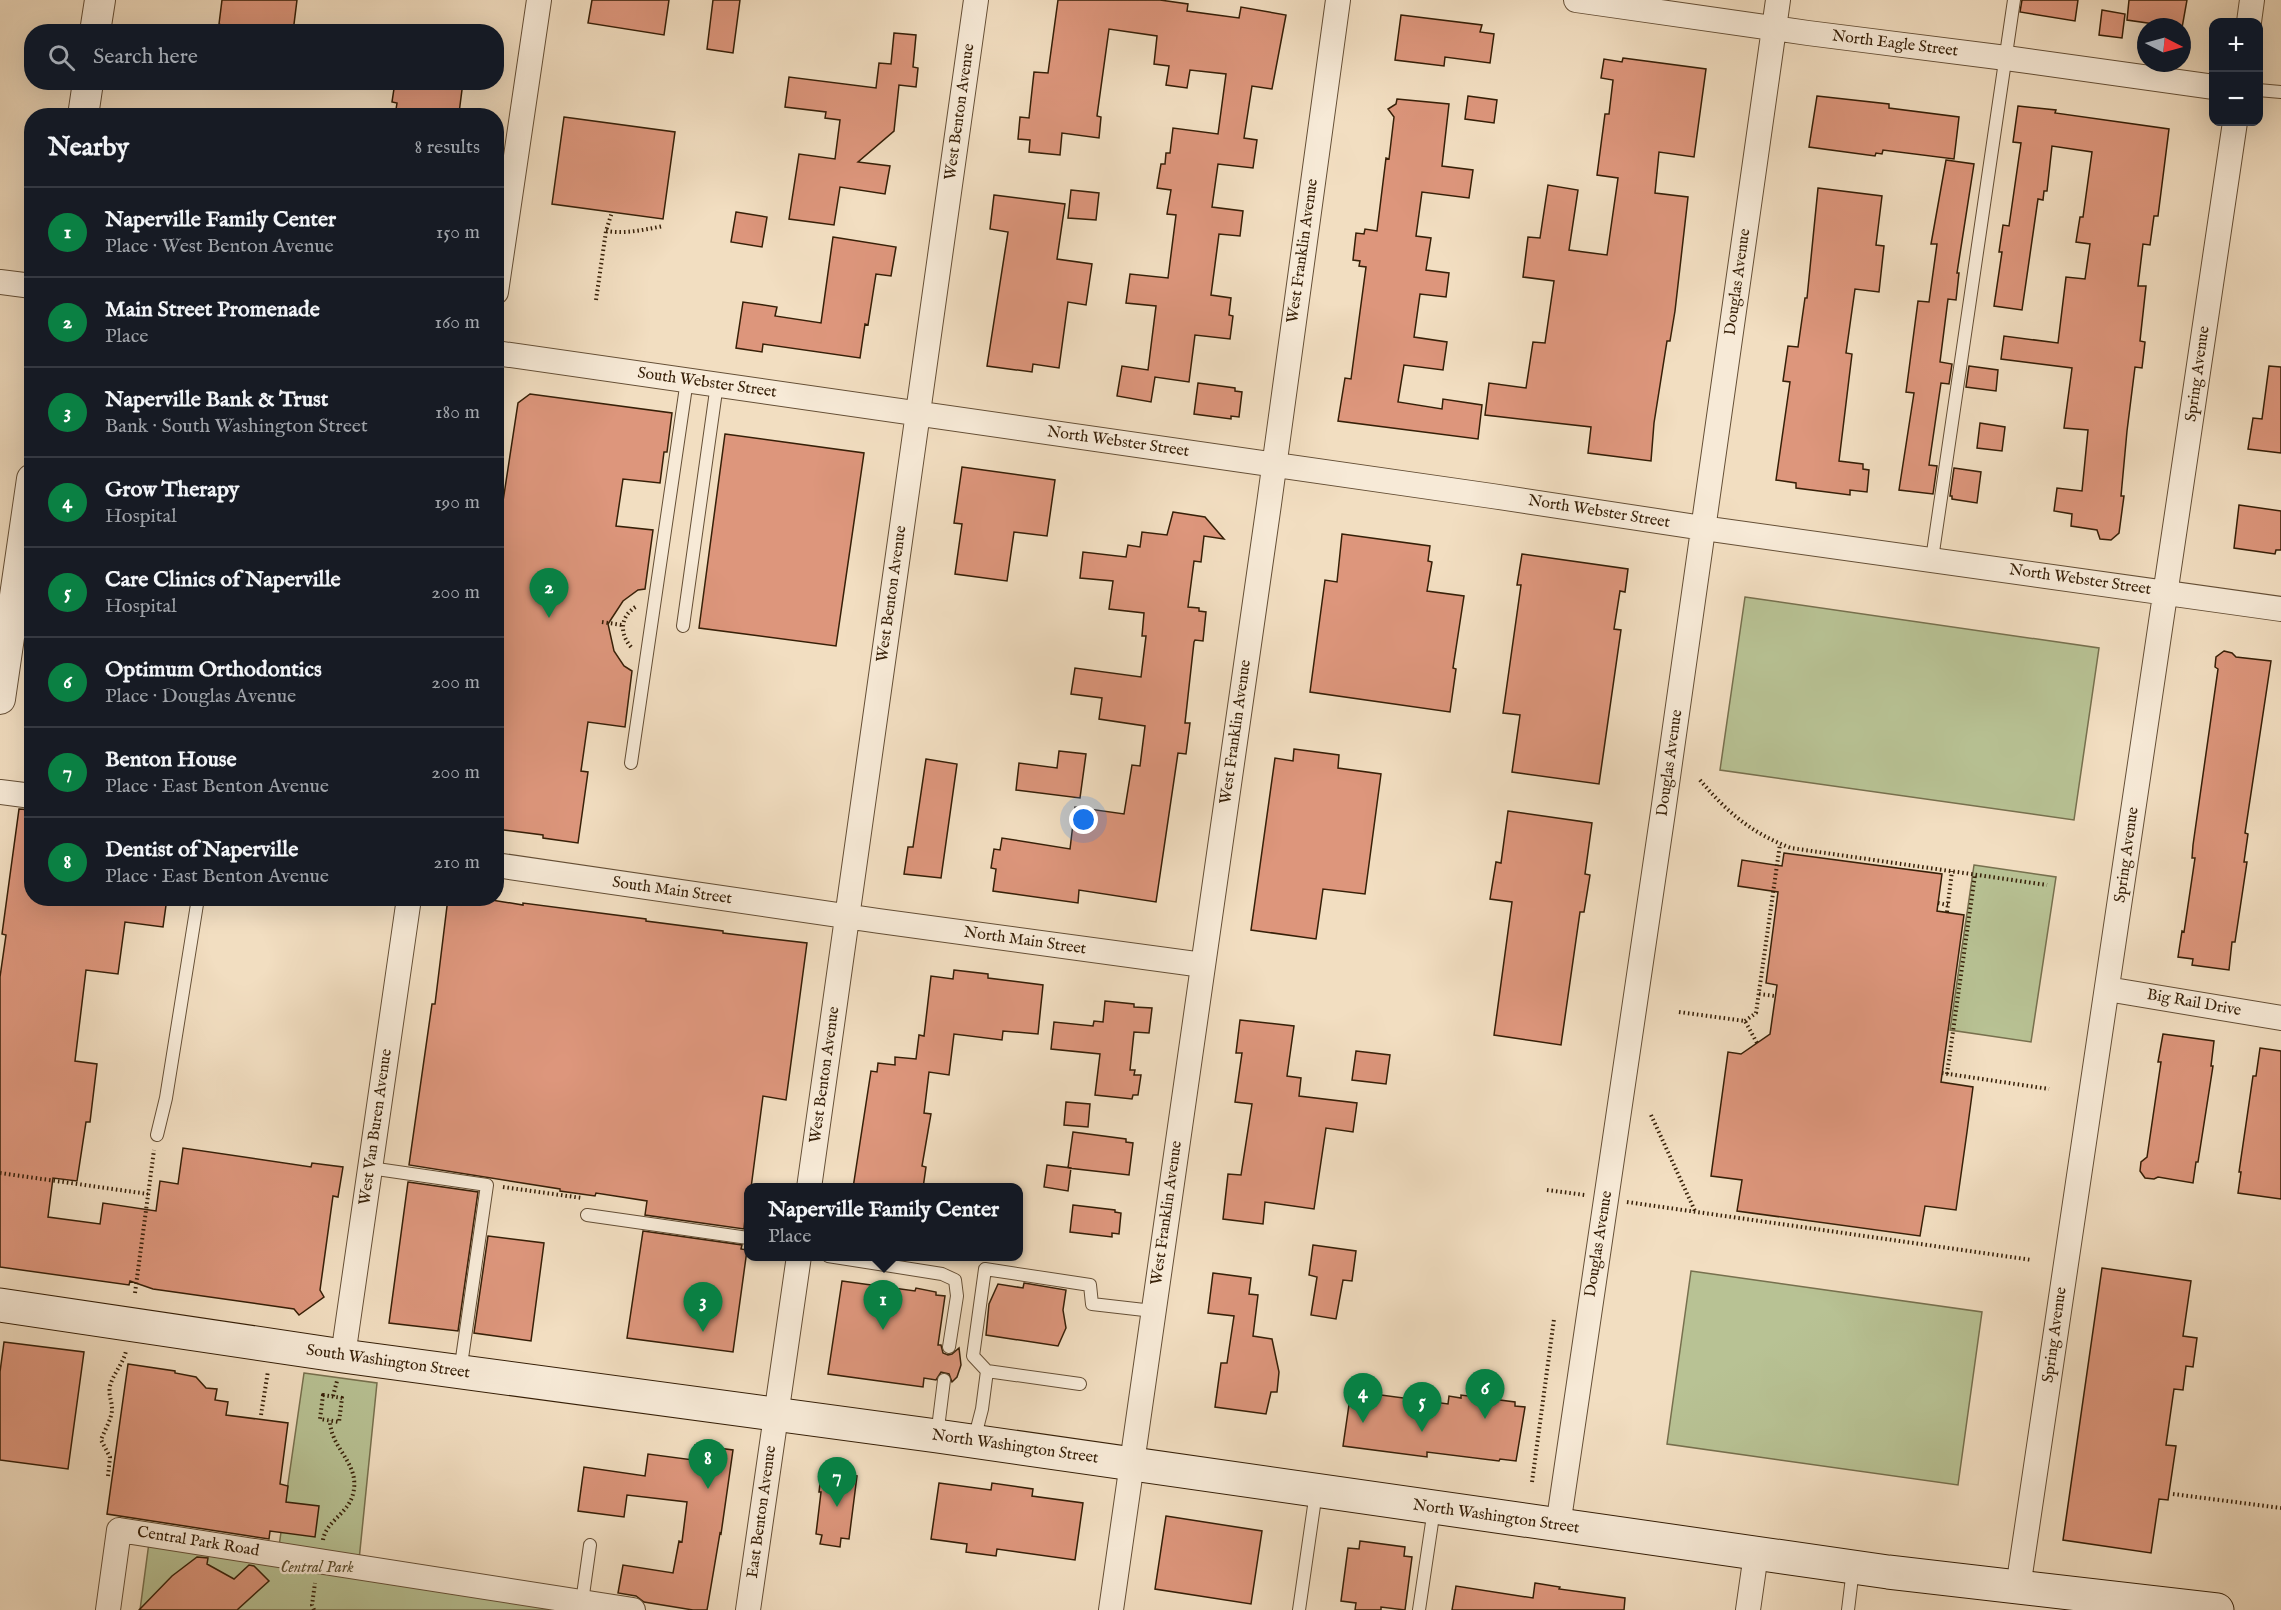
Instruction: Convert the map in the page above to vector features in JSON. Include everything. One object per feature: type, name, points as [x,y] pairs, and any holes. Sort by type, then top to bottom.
[{"type":"main road","name":"South Washington Street","points":[[0,1305],[130,1325],[340,1368],[460,1371],[776,1413]]},
{"type":"main road","name":"North Washington Street","points":[[776,1413],[1853,1568],[2142,1606],[2217,1610]]},
{"type":"street","points":[[97,24],[100,0]]},
{"type":"street","points":[[504,238],[539,0]]},
{"type":"street","name":"West Benton Avenue","points":[[810,1183],[976,0]]},
{"type":"street","name":"West Franklin Avenue","points":[[1111,1610],[1338,0]]},
{"type":"street","name":"North Eagle Street","points":[[1576,0],[1774,29],[2209,86]]},
{"type":"street","name":"Douglas Avenue","points":[[1558,1526],[1778,0]]},
{"type":"street","points":[[2250,18],[2252,0]]},
{"type":"street","points":[[84,108],[87,90]]},
{"type":"street","name":"Spring Avenue","points":[[2018,1588],[2234,126]]},
{"type":"street","points":[[0,282],[24,285]]},
{"type":"street","name":"South Webster Street","points":[[504,354],[917,414]]},
{"type":"street","name":"North Webster Street","points":[[917,414],[2281,609]]},
{"type":"street","points":[[0,699],[24,534]]},
{"type":"street","points":[[0,792],[24,795]]},
{"type":"street","name":"South Main Street","points":[[504,866],[847,916]]},
{"type":"street","name":"West Van Buren Avenue","points":[[340,1368],[408,906]]},
{"type":"street","name":"North Main Street","points":[[847,916],[1203,965]]},
{"type":"street","name":"Big Rail Drive","points":[[2107,989],[2281,1018]]},
{"type":"street","points":[[776,1413],[798,1261]]},
{"type":"street","name":"East Benton Avenue","points":[[748,1610],[776,1413]]},
{"type":"street","name":"Central Park Road","points":[[108,1610],[119,1530],[633,1610]]},
{"type":"street","points":[[1748,1610],[1756,1554]]},
{"type":"lane","points":[[1932,559],[2014,0]]},
{"type":"lane","points":[[2263,90],[2281,92]]},
{"type":"lane","points":[[631,763],[687,380]]},
{"type":"lane","points":[[682,626],[717,384]]},
{"type":"lane","points":[[157,1135],[166,1098],[197,906]]},
{"type":"lane","points":[[370,1168],[488,1185],[460,1371]]},
{"type":"lane","points":[[587,1215],[744,1237]]},
{"type":"lane","points":[[855,1261],[942,1274],[955,1280],[957,1296],[949,1347]]},
{"type":"lane","points":[[1080,1384],[987,1371],[973,1356],[986,1269],[1090,1285],[1092,1304],[1153,1311]]},
{"type":"lane","points":[[973,1442],[982,1409],[987,1371]]},
{"type":"lane","points":[[937,1436],[944,1380]]},
{"type":"lane","points":[[1299,1610],[1316,1491]]},
{"type":"lane","points":[[1419,1610],[1434,1508]]},
{"type":"lane","points":[[582,1602],[590,1545]]},
{"type":"lane","points":[[1848,1610],[1853,1568]]},
{"type":"path","points":[[596,300],[606,231],[612,212]]},
{"type":"path","points":[[606,231],[623,234],[637,229],[663,226]]},
{"type":"path","points":[[602,622],[622,625]]},
{"type":"path","points":[[1700,780],[1736,818],[1762,836],[1791,848],[2047,885]]},
{"type":"path","points":[[1679,1012],[1745,1022],[1756,1013],[1774,907],[1780,843]]},
{"type":"path","points":[[1947,912],[1952,871]]},
{"type":"path","points":[[1975,874],[1945,1073],[2049,1089]]},
{"type":"path","points":[[1938,903],[1948,905]]},
{"type":"path","points":[[1759,994],[1775,996]]},
{"type":"path","points":[[1745,1022],[1757,1043]]},
{"type":"path","points":[[1651,1115],[1695,1212]]},
{"type":"path","points":[[135,1293],[157,1135]]},
{"type":"path","points":[[0,1173],[148,1194]]},
{"type":"path","points":[[1547,1190],[1594,1197]]},
{"type":"path","points":[[1641,1204],[2032,1260]]},
{"type":"path","points":[[1774,1223],[1775,1216]]},
{"type":"path","points":[[1881,1239],[1882,1231]]},
{"type":"path","points":[[1532,1482],[1554,1319]]},
{"type":"path","points":[[108,1476],[110,1457],[101,1440],[111,1417],[110,1383],[123,1364],[130,1325]]},
{"type":"path","points":[[333,1396],[340,1368]]},
{"type":"path","points":[[261,1415],[268,1371]]},
{"type":"path","points":[[324,1395],[342,1398],[339,1422],[330,1420],[320,1419],[324,1395]]},
{"type":"path","points":[[315,1610],[312,1605],[324,1534],[329,1525],[347,1508],[354,1493],[354,1477],[350,1462],[339,1449],[330,1431],[330,1420]]},
{"type":"path","points":[[2174,1494],[2281,1508]]},
{"type":"green space","points":[[1745,597],[2099,648],[2074,820],[1720,770]]},
{"type":"green space","points":[[1974,865],[2056,877],[2031,1042],[1950,1030]]},
{"type":"green space","points":[[1691,1271],[1982,1312],[1958,1485],[1667,1444]]},
{"type":"green space","name":"Central Park","points":[[304,1373],[377,1383],[358,1570],[597,1610],[140,1610],[150,1535],[278,1553]]},
{"type":"building","points":[[222,0],[297,0],[294,24],[219,24]]},
{"type":"building","points":[[592,0],[669,0],[664,35],[588,23]]},
{"type":"building","points":[[713,0],[740,0],[733,53],[707,49]]},
{"type":"building","points":[[1058,0],[1160,0],[1188,4],[1187,11],[1239,18],[1241,7],[1286,15],[1272,89],[1252,86],[1244,138],[1257,140],[1253,168],[1218,164],[1212,207],[1243,211],[1240,236],[1219,234],[1211,295],[1231,298],[1229,315],[1233,316],[1230,339],[1195,335],[1189,382],[1155,377],[1151,402],[1117,396],[1122,366],[1148,370],[1156,306],[1126,303],[1130,274],[1168,278],[1176,215],[1167,214],[1171,190],[1157,188],[1161,164],[1165,164],[1166,153],[1170,153],[1173,128],[1218,134],[1226,74],[1190,70],[1187,88],[1166,85],[1169,66],[1154,64],[1157,36],[1109,29],[1097,116],[1101,117],[1099,138],[1062,133],[1060,155],[1029,152],[1030,140],[1018,139],[1020,117],[1029,118],[1034,72],[1048,73]]},
{"type":"building","points":[[2022,0],[2078,0],[2075,21],[2020,12]]},
{"type":"building","points":[[2129,0],[2187,0],[2184,18],[2137,18],[2137,21],[2127,20]]},
{"type":"building","points":[[2102,10],[2125,14],[2122,38],[2099,35]]},
{"type":"building","points":[[1401,15],[1482,25],[1480,32],[1494,34],[1490,63],[1445,57],[1444,66],[1395,60]]},
{"type":"building","points":[[894,33],[916,35],[913,67],[918,68],[916,87],[899,85],[894,131],[858,162],[890,166],[885,194],[840,187],[834,225],[789,219],[799,154],[835,159],[840,120],[825,118],[826,112],[785,107],[789,77],[876,88],[879,63],[891,64]]},
{"type":"building","points":[[1623,58],[1706,69],[1694,157],[1659,152],[1655,193],[1688,197],[1675,311],[1670,341],[1667,341],[1654,423],[1651,461],[1588,453],[1591,427],[1485,415],[1489,383],[1526,388],[1533,342],[1545,343],[1554,281],[1523,277],[1528,237],[1540,238],[1548,185],[1578,190],[1569,250],[1607,255],[1618,178],[1597,175],[1605,114],[1609,114],[1613,80],[1601,78],[1604,59],[1622,62]]},
{"type":"building","points":[[394,90],[462,90],[460,108],[396,108],[397,103],[392,102]]},
{"type":"building","points":[[1468,96],[1497,100],[1494,123],[1465,119]]},
{"type":"building","points":[[1817,96],[1889,104],[1889,108],[1959,117],[1954,159],[1883,150],[1882,154],[1876,153],[1875,156],[1809,147]]},
{"type":"building","points":[[1397,99],[1449,104],[1442,166],[1473,170],[1469,198],[1422,192],[1416,236],[1431,238],[1426,270],[1449,273],[1446,297],[1420,294],[1414,337],[1447,342],[1443,370],[1404,365],[1398,402],[1442,409],[1443,399],[1482,405],[1478,439],[1338,421],[1345,378],[1351,379],[1366,267],[1359,266],[1360,261],[1353,260],[1356,233],[1364,234],[1365,229],[1377,231],[1386,158],[1389,159],[1394,117],[1388,109],[1396,104]]},
{"type":"building","points":[[2018,106],[2169,129],[2158,216],[2154,216],[2150,245],[2143,244],[2138,286],[2146,286],[2140,341],[2145,342],[2142,368],[2135,367],[2127,431],[2121,496],[2124,496],[2119,533],[2111,540],[2100,539],[2097,530],[2071,526],[2072,514],[2054,511],[2057,488],[2082,491],[2088,430],[2064,428],[2072,368],[2001,359],[2004,336],[2058,343],[2066,277],[2085,279],[2090,244],[2076,242],[2080,217],[2083,217],[2092,152],[2052,146],[2047,191],[2044,191],[2043,200],[2038,199],[2022,310],[1994,306],[2002,252],[1999,252],[2003,225],[2009,226],[2021,143],[2013,142]]},
{"type":"building","points":[[564,117],[675,132],[663,219],[552,204]]},
{"type":"building","points":[[1946,160],[1974,164],[1957,273],[1959,273],[1956,300],[1948,299],[1940,362],[1952,364],[1949,384],[1941,383],[1929,465],[1937,466],[1933,494],[1899,490],[1914,393],[1906,392],[1918,301],[1929,302],[1937,244],[1931,244]]},
{"type":"building","points":[[1818,188],[1882,196],[1876,245],[1884,246],[1879,292],[1855,289],[1846,353],[1852,354],[1839,461],[1863,464],[1863,469],[1869,470],[1867,492],[1850,490],[1850,495],[1796,488],[1796,483],[1776,480],[1790,382],[1783,381],[1788,346],[1798,347],[1805,298],[1807,298]]},
{"type":"building","points":[[1071,190],[1099,193],[1096,220],[1068,218]]},
{"type":"building","points":[[994,195],[1065,204],[1057,259],[1092,264],[1086,305],[1068,302],[1059,368],[1033,364],[1032,372],[987,366],[1008,232],[990,229]]},
{"type":"building","points":[[736,212],[767,217],[762,247],[731,242]]},
{"type":"building","points":[[833,237],[896,247],[891,276],[876,274],[860,358],[763,344],[762,352],[736,348],[743,302],[777,307],[775,316],[821,323]]},
{"type":"building","points":[[1969,366],[1998,370],[1996,391],[1966,387]]},
{"type":"building","points":[[2269,366],[2281,367],[2281,453],[2248,449],[2253,418],[2262,419]]},
{"type":"building","points":[[1198,383],[1235,388],[1235,391],[1242,392],[1239,417],[1231,416],[1231,419],[1194,414]]},
{"type":"building","points":[[530,394],[672,413],[660,483],[623,479],[616,526],[653,530],[645,589],[638,590],[623,601],[608,624],[614,651],[624,666],[632,671],[625,727],[588,722],[581,771],[588,772],[578,843],[543,838],[543,835],[504,830],[504,495],[518,403]]},
{"type":"building","points":[[1980,423],[2005,427],[2002,451],[1977,448]]},
{"type":"building","points":[[725,434],[864,453],[836,646],[699,628]]},
{"type":"building","points":[[962,467],[1055,480],[1047,536],[1014,532],[1007,581],[955,574],[962,524],[954,523]]},
{"type":"building","points":[[1954,468],[1981,472],[1977,503],[1952,499],[1950,496]]},
{"type":"building","points":[[2239,505],[2281,511],[2281,550],[2276,550],[2275,554],[2234,548]]},
{"type":"building","points":[[1173,512],[1205,517],[1224,539],[1204,536],[1201,562],[1194,561],[1188,607],[1199,608],[1199,611],[1206,612],[1203,641],[1195,640],[1194,642],[1185,723],[1190,723],[1186,754],[1178,753],[1156,902],[1079,890],[1078,903],[993,891],[996,869],[991,868],[994,849],[1000,850],[1002,838],[1070,849],[1075,807],[1124,814],[1132,765],[1140,766],[1145,726],[1099,719],[1102,698],[1071,694],[1075,668],[1141,677],[1146,636],[1142,636],[1144,613],[1109,609],[1113,581],[1080,578],[1083,552],[1126,557],[1128,545],[1140,547],[1142,532],[1167,535]]},
{"type":"building","points":[[1342,534],[1430,546],[1428,561],[1432,562],[1427,591],[1464,596],[1453,668],[1456,669],[1450,712],[1310,692],[1325,580],[1337,582]]},
{"type":"building","points":[[1522,554],[1628,569],[1625,592],[1620,591],[1614,629],[1621,630],[1599,784],[1512,772],[1520,715],[1503,713],[1521,585],[1517,585]]},
{"type":"building","points":[[2224,651],[2236,657],[2271,661],[2245,833],[2248,834],[2244,862],[2247,862],[2229,970],[2192,965],[2193,959],[2178,957],[2195,858],[2192,858],[2193,845],[2218,669],[2215,667],[2216,657]]},
{"type":"building","points":[[1294,749],[1339,755],[1338,768],[1381,774],[1365,894],[1323,889],[1316,939],[1251,930],[1275,758],[1293,761]]},
{"type":"building","points":[[1059,751],[1086,754],[1080,798],[1016,790],[1019,763],[1057,768]]},
{"type":"building","points":[[926,759],[957,764],[941,878],[904,874],[908,847],[913,847]]},
{"type":"building","points":[[19,809],[24,809],[24,906],[166,906],[163,927],[125,922],[118,974],[86,970],[75,1061],[97,1064],[90,1122],[86,1122],[77,1181],[53,1178],[48,1217],[100,1224],[103,1203],[156,1211],[160,1181],[178,1184],[183,1148],[311,1167],[312,1163],[343,1167],[338,1197],[333,1196],[320,1290],[324,1297],[299,1315],[294,1309],[153,1289],[130,1281],[129,1285],[0,1267],[0,977],[6,935],[2,934]]},
{"type":"building","points":[[1508,811],[1592,823],[1585,874],[1590,875],[1584,912],[1580,912],[1561,1045],[1494,1035],[1512,902],[1490,899],[1496,862],[1501,863]]},
{"type":"building","points":[[1784,853],[1942,874],[1937,911],[1964,915],[1941,1082],[1973,1087],[1967,1132],[1956,1210],[1925,1206],[1920,1236],[1737,1211],[1742,1180],[1711,1176],[1728,1052],[1741,1054],[1770,1034],[1777,985],[1766,983],[1778,892],[1738,886],[1742,860],[1782,866]]},
{"type":"building","points":[[504,902],[523,905],[523,903],[646,919],[646,921],[723,931],[723,933],[807,943],[786,1100],[763,1096],[752,1183],[744,1183],[744,1229],[645,1215],[647,1201],[596,1193],[595,1196],[560,1191],[560,1189],[409,1165],[432,1004],[435,1004],[447,906],[504,906]]},
{"type":"building","points":[[954,970],[988,974],[988,978],[1043,985],[1038,1034],[1003,1031],[1002,1040],[954,1034],[949,1075],[929,1072],[924,1113],[931,1114],[922,1166],[926,1167],[924,1183],[854,1183],[871,1071],[877,1072],[878,1063],[895,1065],[895,1057],[916,1059],[919,1035],[924,1036],[931,976],[953,979]]},
{"type":"building","points":[[1105,1001],[1152,1008],[1149,1033],[1134,1032],[1130,1070],[1135,1070],[1134,1075],[1141,1075],[1138,1095],[1133,1095],[1132,1099],[1095,1095],[1100,1054],[1051,1049],[1054,1022],[1093,1026],[1094,1021],[1103,1022]]},
{"type":"building","points":[[1240,1020],[1294,1026],[1287,1076],[1301,1078],[1299,1096],[1357,1103],[1353,1132],[1326,1128],[1314,1209],[1265,1202],[1263,1224],[1223,1219],[1228,1174],[1241,1175],[1252,1104],[1235,1102],[1242,1053],[1236,1053]]},
{"type":"building","points":[[2163,1034],[2214,1041],[2211,1066],[2213,1066],[2193,1183],[2158,1177],[2145,1178],[2140,1171],[2141,1162],[2147,1157]]},
{"type":"building","points":[[2260,1048],[2281,1051],[2281,1199],[2238,1193],[2253,1076],[2256,1076]]},
{"type":"building","points":[[1356,1051],[1390,1055],[1386,1084],[1352,1080]]},
{"type":"building","points":[[1066,1102],[1090,1104],[1088,1127],[1064,1125]]},
{"type":"building","points":[[1073,1132],[1126,1139],[1126,1142],[1133,1143],[1129,1175],[1068,1168]]},
{"type":"building","points":[[1047,1165],[1071,1168],[1068,1191],[1044,1187]]},
{"type":"building","points":[[408,1182],[478,1192],[458,1331],[389,1323]]},
{"type":"building","points":[[1073,1205],[1115,1210],[1121,1213],[1119,1234],[1112,1233],[1112,1237],[1070,1232]]},
{"type":"building","points":[[643,1231],[742,1245],[741,1249],[744,1250],[745,1261],[733,1352],[627,1338]]},
{"type":"building","points":[[488,1236],[544,1243],[531,1341],[474,1333]]},
{"type":"building","points":[[1313,1245],[1356,1251],[1352,1281],[1343,1280],[1336,1319],[1311,1315],[1317,1277],[1309,1275]]},
{"type":"building","points":[[2102,1268],[2191,1281],[2183,1336],[2197,1338],[2193,1367],[2186,1366],[2183,1390],[2174,1389],[2166,1445],[2176,1446],[2168,1500],[2159,1499],[2151,1553],[2063,1540]]},
{"type":"building","points":[[1213,1273],[1251,1278],[1249,1294],[1258,1295],[1253,1336],[1272,1339],[1279,1372],[1277,1392],[1271,1392],[1266,1414],[1215,1407],[1221,1363],[1227,1363],[1234,1316],[1208,1313]]},
{"type":"building","points":[[842,1281],[915,1291],[916,1288],[945,1296],[938,1345],[941,1345],[943,1353],[948,1355],[959,1348],[961,1365],[957,1377],[952,1382],[949,1374],[941,1372],[936,1380],[924,1378],[923,1387],[828,1374]]},
{"type":"building","points":[[1024,1283],[1066,1290],[1063,1310],[1066,1328],[1058,1346],[986,1335],[989,1304],[998,1284],[1023,1288]]},
{"type":"building","points":[[4,1342],[84,1352],[68,1469],[0,1460],[0,1372]]},
{"type":"building","points":[[128,1364],[175,1371],[175,1373],[196,1377],[206,1388],[217,1389],[215,1400],[228,1402],[226,1415],[288,1423],[280,1484],[288,1486],[286,1502],[319,1506],[315,1537],[270,1531],[269,1539],[107,1514]]},
{"type":"building","points":[[1351,1391],[1448,1404],[1449,1396],[1461,1398],[1461,1395],[1515,1402],[1515,1406],[1525,1407],[1516,1461],[1427,1452],[1427,1457],[1343,1446]]},
{"type":"building","points":[[695,1445],[733,1450],[707,1610],[644,1602],[636,1596],[618,1593],[623,1565],[673,1573],[679,1541],[682,1542],[687,1502],[627,1495],[624,1517],[578,1511],[584,1467],[645,1476],[648,1454],[693,1460]]},
{"type":"building","points":[[827,1472],[857,1476],[849,1539],[841,1538],[840,1547],[820,1544],[822,1535],[816,1534],[821,1476]]},
{"type":"building","points":[[939,1483],[991,1490],[992,1483],[1033,1489],[1032,1496],[1083,1503],[1075,1560],[997,1549],[996,1556],[966,1552],[967,1544],[931,1539]]},
{"type":"building","points":[[1166,1516],[1262,1531],[1251,1604],[1155,1589]]},
{"type":"building","points":[[1360,1541],[1405,1547],[1404,1556],[1412,1557],[1405,1610],[1381,1607],[1381,1610],[1355,1610],[1356,1603],[1341,1601],[1348,1548],[1359,1549]]},
{"type":"building","points":[[197,1557],[208,1558],[207,1564],[234,1579],[249,1565],[254,1566],[269,1581],[237,1610],[139,1610],[172,1576]]},
{"type":"building","points":[[1535,1583],[1560,1587],[1559,1589],[1625,1598],[1624,1610],[1452,1610],[1456,1586],[1533,1598]]},
{"type":"place","name":"Main Street Promenade","points":[[549,618]]},
{"type":"place","name":"Naperville Family Center","points":[[883,1330]]},
{"type":"place","name":"Naperville Bank & Trust","points":[[703,1332]]},
{"type":"place","name":"Optimum Orthodontics","points":[[1485,1419]]},
{"type":"place","name":"Grow Therapy","points":[[1363,1423]]},
{"type":"place","name":"Care Clinics of Naperville","points":[[1422,1432]]},
{"type":"place","name":"Dentist of Naperville","points":[[708,1489]]},
{"type":"place","name":"Benton House","points":[[837,1507]]}]
